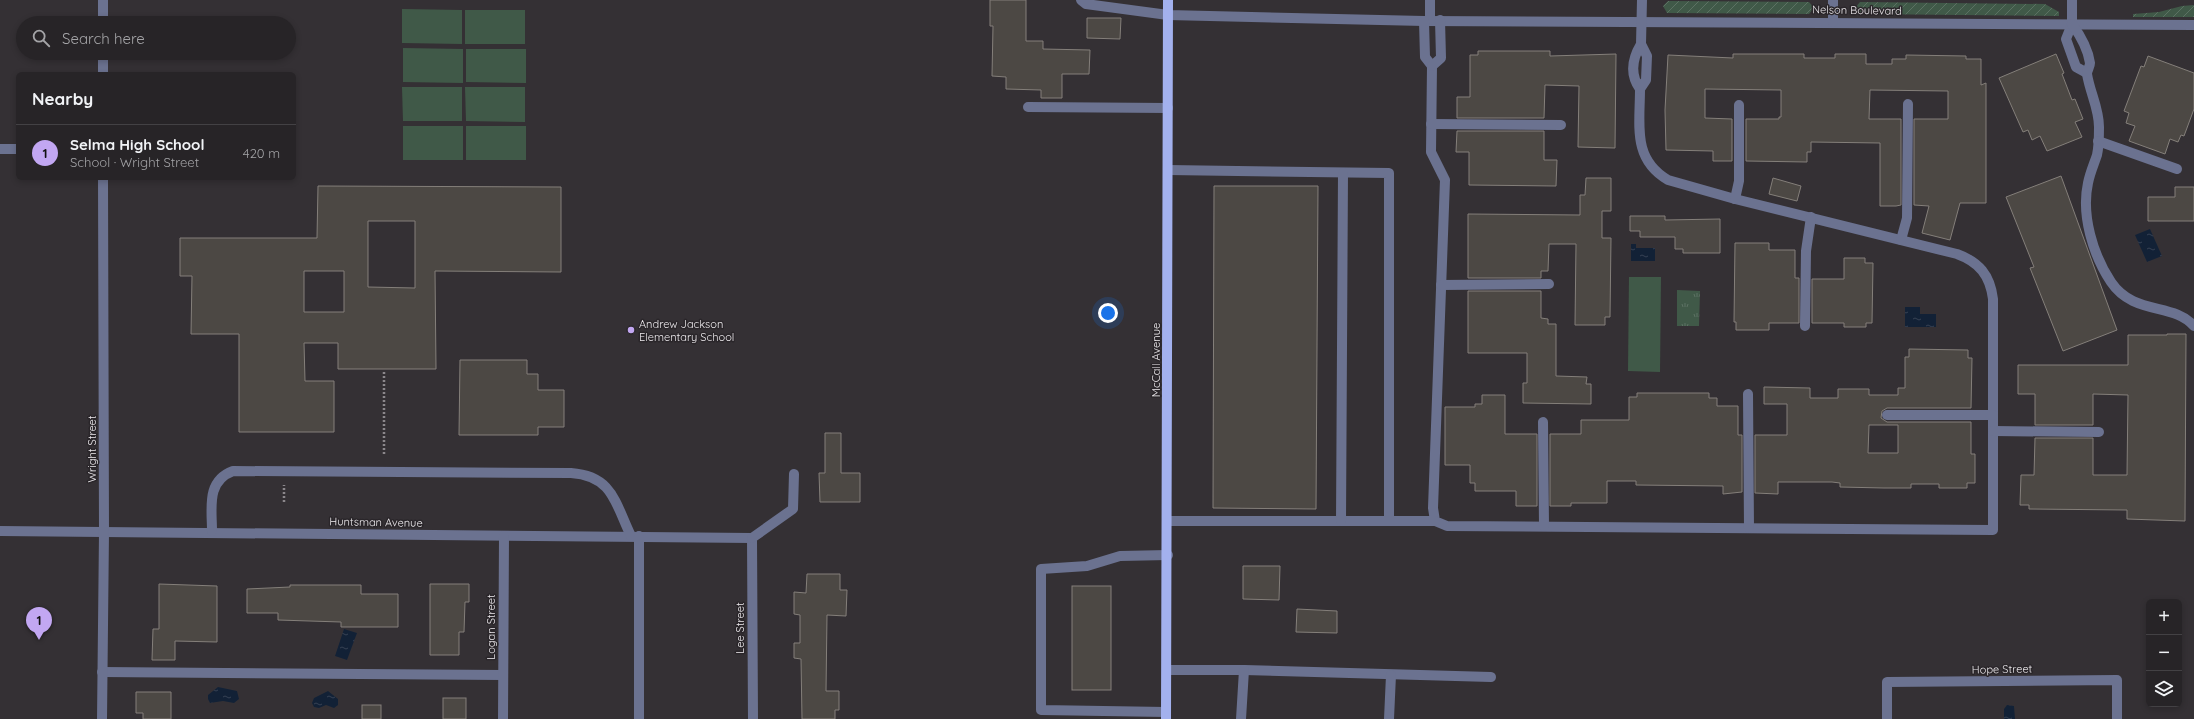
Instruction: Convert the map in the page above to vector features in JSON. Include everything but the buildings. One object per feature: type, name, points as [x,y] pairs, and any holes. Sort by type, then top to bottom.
[{"type":"main road","name":"McCall Avenue","points":[[1166,715],[1168,555],[1168,0]]},
{"type":"street","points":[[103,0],[103,16]]},
{"type":"street","name":"Nelson Boulevard","points":[[1081,0],[1086,4],[1168,15],[1431,20],[2194,25]]},
{"type":"street","points":[[1430,0],[1431,20],[1441,58],[1432,66]]},
{"type":"street","points":[[1168,521],[1435,520],[1447,526],[1993,530],[1993,299],[1989,280],[1978,265],[1969,258],[1735,199],[1668,180],[1660,175],[1647,163],[1640,141],[1640,90],[1633,80],[1634,56],[1641,44],[1642,0]]},
{"type":"street","points":[[1833,0],[1833,22]]},
{"type":"street","points":[[2072,0],[2072,24],[2066,38],[2076,67],[2087,73]]},
{"type":"street","points":[[1431,20],[1425,57],[1432,66],[1431,152],[1445,180],[1433,508],[1435,520]]},
{"type":"street","points":[[2072,24],[2082,37],[2090,63],[2087,73],[2098,112],[2097,154],[2088,183],[2086,201],[2094,243],[2105,271],[2118,291],[2134,303],[2184,317],[2194,326]]},
{"type":"street","points":[[103,60],[103,72]]},
{"type":"street","points":[[1902,240],[1907,218],[1908,104]]},
{"type":"street","points":[[1735,199],[1739,181],[1739,105]]},
{"type":"street","points":[[1028,107],[1168,108]]},
{"type":"street","points":[[1431,124],[1561,125]]},
{"type":"street","points":[[2098,141],[2177,169]]},
{"type":"street","points":[[0,149],[16,149]]},
{"type":"street","points":[[1168,170],[1389,173],[1388,521]]},
{"type":"street","points":[[1341,521],[1343,173]]},
{"type":"street","name":"Wright Street","points":[[102,719],[104,532],[103,180]]},
{"type":"street","points":[[1805,326],[1806,251],[1810,217]]},
{"type":"street","points":[[1441,285],[1549,284]]},
{"type":"street","points":[[1748,394],[1749,528]]},
{"type":"street","points":[[1887,414],[1993,415]]},
{"type":"street","points":[[1543,422],[1544,526]]},
{"type":"street","points":[[1993,431],[2099,432]]},
{"type":"street","points":[[212,531],[214,488],[221,477],[233,471],[571,472],[594,476],[601,480],[609,489],[635,536],[639,719]]},
{"type":"street","points":[[752,538],[793,509],[794,474]]},
{"type":"street","name":"Huntsman Avenue","points":[[0,531],[212,531],[504,536],[752,538]]},
{"type":"street","name":"Logan Street","points":[[503,719],[504,536]]},
{"type":"street","name":"Lee Street","points":[[752,538],[752,719]]},
{"type":"street","points":[[1166,715],[1041,710],[1041,568],[1087,566],[1120,556],[1168,555]]},
{"type":"street","points":[[1167,670],[1244,670],[1491,678]]},
{"type":"street","points":[[1241,719],[1244,670]]},
{"type":"street","points":[[102,672],[503,675]]},
{"type":"street","points":[[1389,719],[1391,674]]},
{"type":"street","name":"Hope Street","points":[[1887,719],[1887,682],[2117,680],[2117,719]]},
{"type":"path","points":[[384,372],[384,456]]},
{"type":"path","points":[[284,483],[284,502]]},
{"type":"green space","points":[[1668,1],[1809,2],[1814,8],[1809,14],[1667,13],[1663,6]]},
{"type":"green space","points":[[1860,2],[2045,4],[2059,12],[2059,16],[1862,14],[1857,13],[1855,8]]},
{"type":"green space","points":[[2194,5],[2194,17],[2133,17],[2133,14],[2159,12],[2182,6]]},
{"type":"green space","points":[[402,9],[462,10],[462,44],[402,43]]},
{"type":"green space","points":[[465,10],[525,10],[525,44],[465,44]]},
{"type":"green space","points":[[403,48],[463,49],[463,83],[403,82]]},
{"type":"green space","points":[[466,49],[526,49],[526,83],[466,82]]},
{"type":"green space","points":[[402,87],[462,87],[462,121],[403,121]]},
{"type":"green space","points":[[465,87],[525,87],[525,122],[466,121]]},
{"type":"green space","points":[[403,126],[463,126],[463,160],[403,160]]},
{"type":"green space","points":[[466,126],[526,126],[526,160],[466,160]]},
{"type":"green space","points":[[1629,277],[1661,277],[1660,372],[1628,371]]},
{"type":"green space","points":[[1677,290],[1700,291],[1699,326],[1677,326]]},
{"type":"water","points":[[2150,229],[2162,256],[2147,262],[2135,235]]},
{"type":"water","points":[[1631,244],[1636,244],[1636,248],[1655,248],[1655,261],[1631,261]]},
{"type":"water","points":[[1905,307],[1920,307],[1920,314],[1936,314],[1936,327],[1905,327]]},
{"type":"water","points":[[344,629],[357,633],[347,660],[335,656]]},
{"type":"water","points":[[218,687],[237,691],[239,699],[234,703],[223,701],[210,703],[208,695]]},
{"type":"water","points":[[328,691],[338,699],[338,705],[334,708],[326,705],[319,708],[314,707],[312,703],[314,698]]},
{"type":"water","points":[[2007,705],[2014,706],[2015,719],[2004,719],[2004,709]]},
{"type":"place","name":"Andrew Jackson Elementary School","points":[[631,330]]},
{"type":"place","name":"Selma High School","points":[[39,640]]}]
